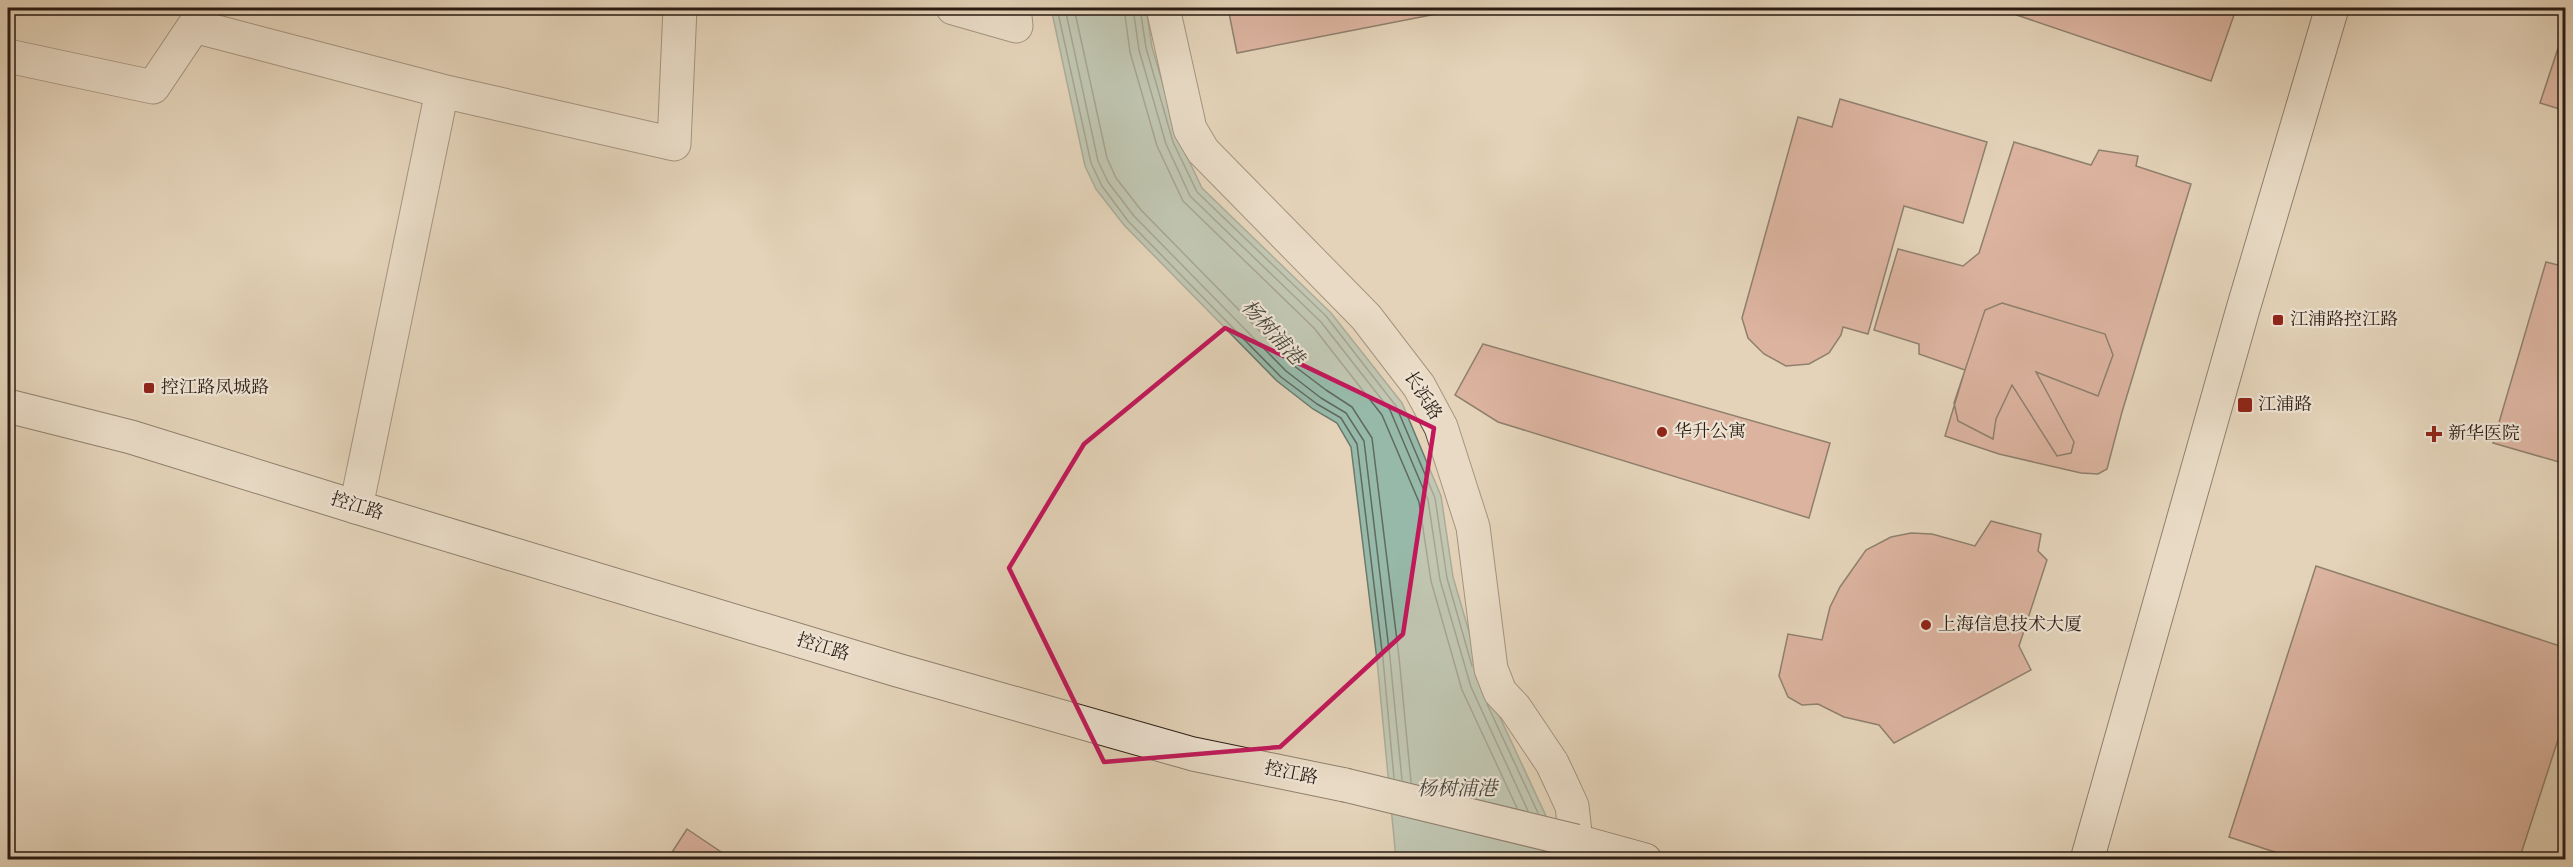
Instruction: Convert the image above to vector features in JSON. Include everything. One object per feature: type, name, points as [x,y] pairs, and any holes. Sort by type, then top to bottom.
[{"type":"main road","points":[[8,56],[153,87],[194,26],[442,91],[674,144],[680,8]]},
{"type":"main road","points":[[953,8],[1016,26],[1014,8]]},
{"type":"main road","name":"长浜路","points":[[1163,8],[1190,129],[1203,151],[1366,317],[1419,387],[1441,427],[1473,527],[1491,669],[1500,692],[1515,708],[1556,772],[1572,807],[1576,841]]},
{"type":"main road","points":[[2087,860],[2243,309],[2332,8]]},
{"type":"main road","points":[[356,507],[442,91]]},
{"type":"main road","name":"控江路","points":[[8,406],[131,437],[897,670],[1182,751],[1345,785],[1646,860]]},
{"type":"highlighted area","points":[[1225,328],[1434,428],[1403,634],[1280,747],[1104,762],[1009,568],[1084,444]]},
{"type":"water","name":"杨树浦港","points":[[1051,8],[1146,8],[1152,47],[1179,140],[1202,188],[1331,313],[1402,403],[1441,496],[1453,577],[1484,683],[1566,859],[1396,859],[1377,660],[1351,447],[1337,423],[1313,409],[1277,381],[1124,225],[1096,189],[1085,166]]},
{"type":"building","points":[[1228,8],[1467,8],[1237,53]]},
{"type":"building","points":[[2003,8],[2220,8],[2235,12],[2211,81],[2002,10]]},
{"type":"building","points":[[2566,24],[2566,111],[2540,103]]},
{"type":"building","points":[[1840,99],[1987,142],[1963,223],[1904,206],[1868,334],[1843,327],[1841,335],[1829,353],[1809,364],[1786,366],[1764,354],[1748,338],[1742,318],[1798,117],[1832,127]]},
{"type":"building","points":[[2014,142],[2091,165],[2099,150],[2138,156],[2136,166],[2191,184],[2107,469],[2098,474],[2081,473],[1999,454],[1945,436],[1965,370],[1919,354],[1919,344],[1874,330],[1898,249],[1963,266],[1979,253]]},
{"type":"building","points":[[2546,262],[2566,267],[2566,464],[2493,443]]},
{"type":"building","points":[[2002,303],[2105,334],[2113,355],[2098,396],[2036,372],[2074,442],[2071,453],[2057,456],[2012,385],[1996,419],[1993,439],[1958,421],[1954,403],[1985,310]]},
{"type":"building","name":"华升公寓","points":[[1483,344],[1830,443],[1809,518],[1498,422],[1455,395]]},
{"type":"building","name":"上海信息技术大厦","points":[[1991,521],[2041,534],[2038,551],[2047,560],[2019,646],[2031,670],[1894,743],[1879,725],[1844,717],[1818,704],[1802,705],[1788,697],[1779,676],[1788,634],[1822,640],[1830,607],[1840,587],[1866,550],[1891,537],[1911,533],[1932,534],[1975,546]]},
{"type":"building","points":[[2316,566],[2566,648],[2566,715],[2519,860],[2299,860],[2229,837]]},
{"type":"building","points":[[687,829],[733,860],[667,860]]},
{"type":"place","name":"江浦路控江路","points":[[2278,320]]},
{"type":"place","name":"控江路凤城路","points":[[149,388]]},
{"type":"place","name":"江浦路","points":[[2245,405]]},
{"type":"place","name":"华升公寓","points":[[1662,432]]},
{"type":"place","name":"新华医院","points":[[2434,434]]},
{"type":"place","name":"上海信息技术大厦","points":[[1926,625]]}]
